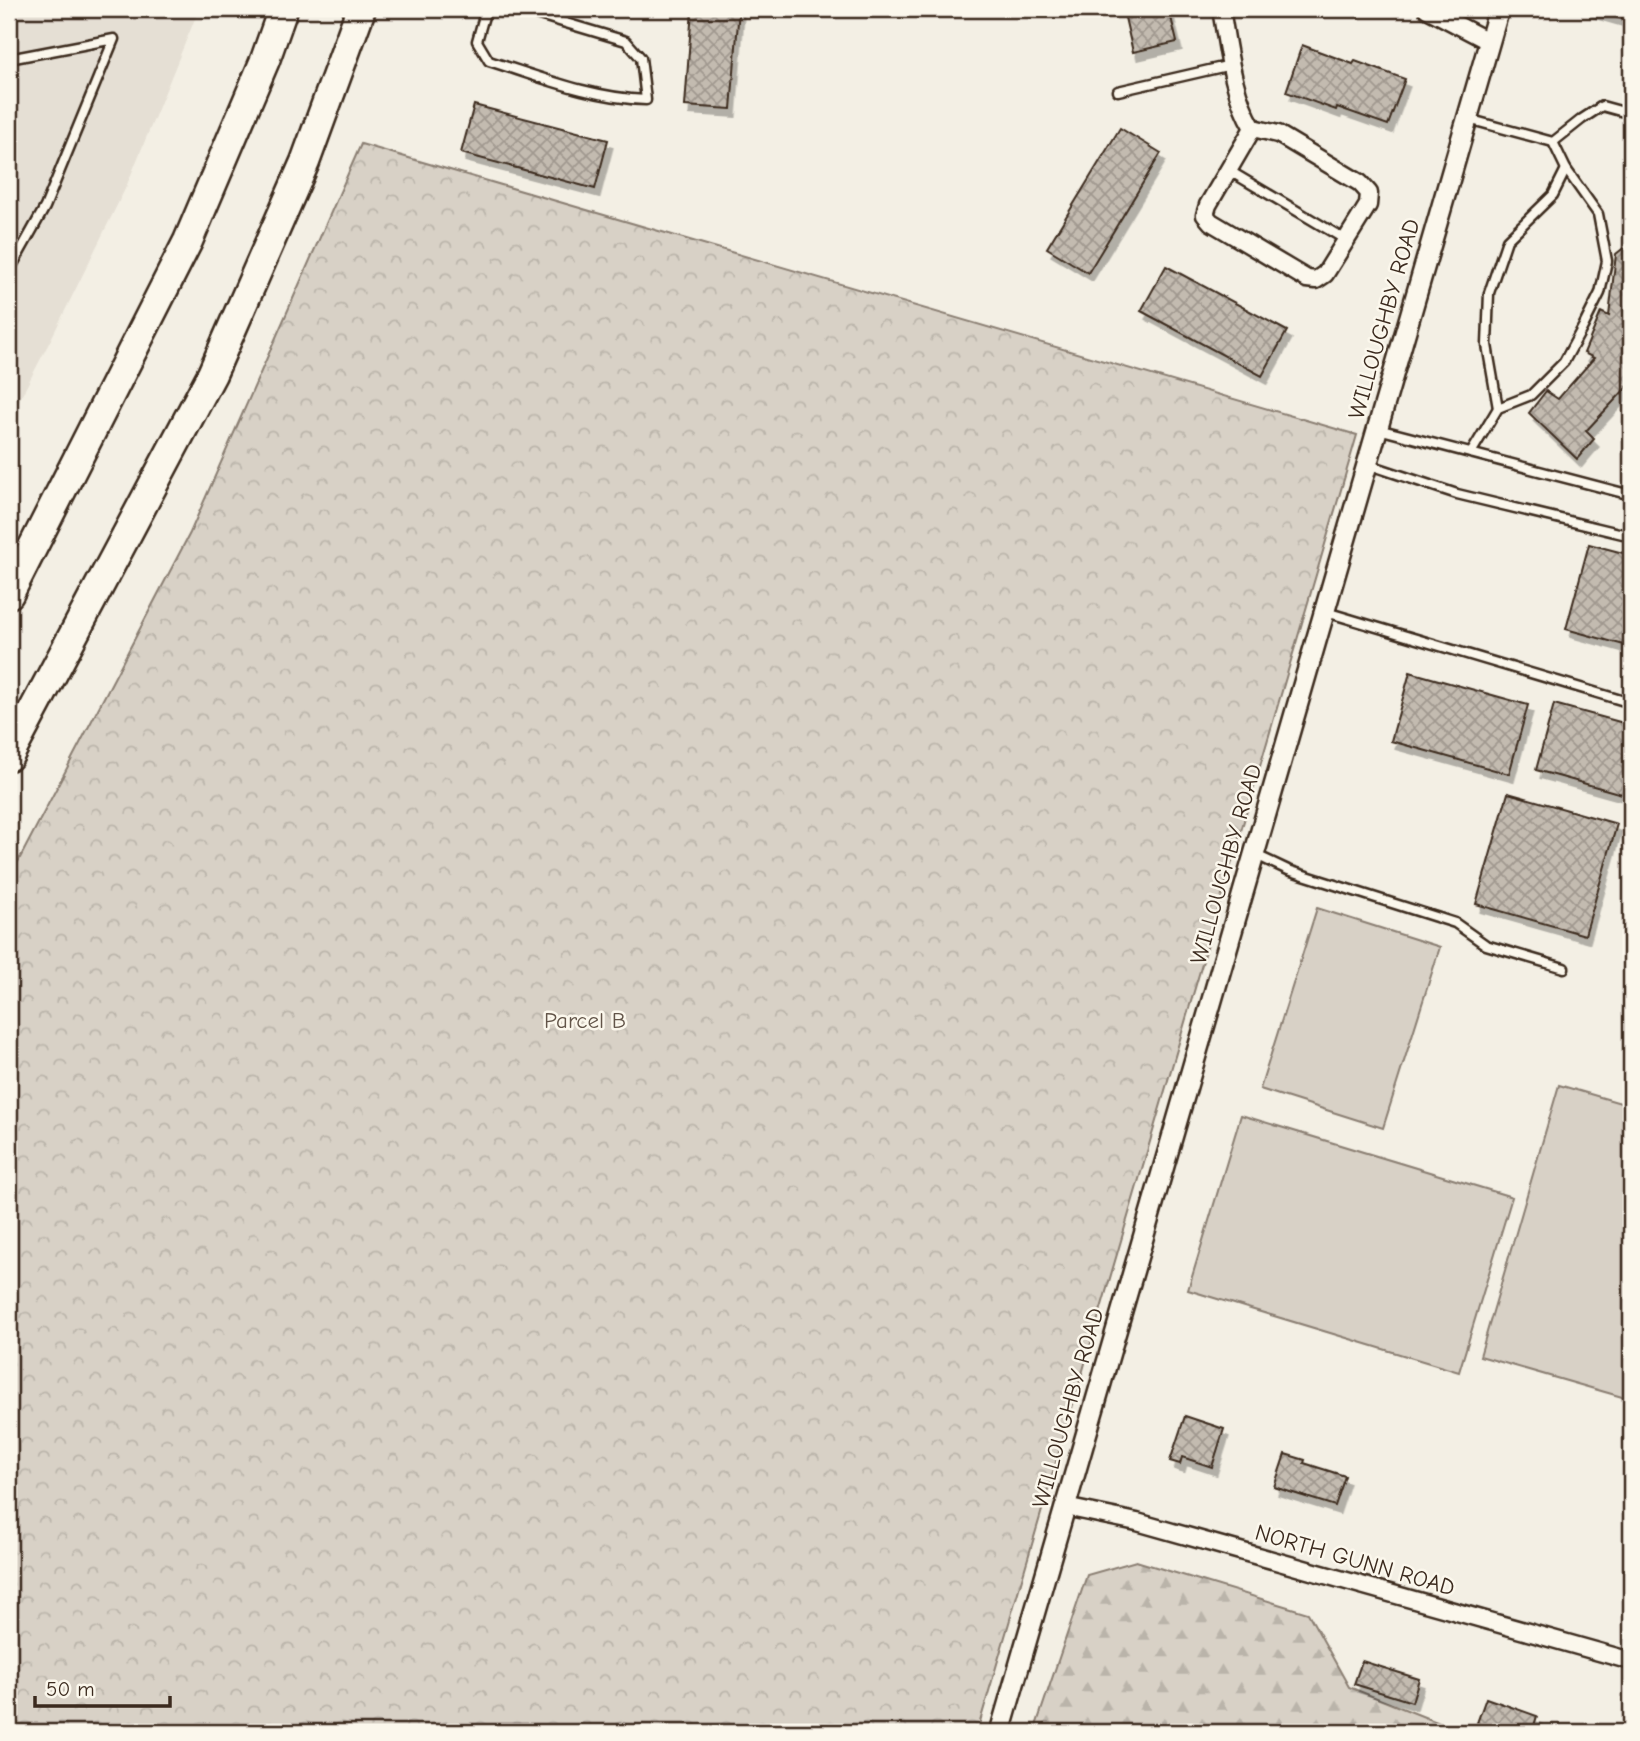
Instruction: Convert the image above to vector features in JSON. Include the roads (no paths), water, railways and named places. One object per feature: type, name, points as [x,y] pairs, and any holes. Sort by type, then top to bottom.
[{"type":"highway","points":[[9,594],[188,241],[265,60],[283,9]]},
{"type":"highway","points":[[9,756],[212,374],[306,162],[361,9]]},
{"type":"street","points":[[1221,9],[1244,113],[1252,128],[1278,134],[1360,183],[1369,193],[1368,205],[1325,274],[1317,280],[1307,279],[1211,222],[1205,215],[1208,205],[1252,128]]},
{"type":"street","points":[[1427,9],[1490,42]]},
{"type":"street","name":"WILLOUGHBY ROAD","points":[[1000,1732],[1499,9]]},
{"type":"street","name":"NORTH GUNN ROAD","points":[[1065,1507],[1136,1522],[1631,1661]]},
{"type":"lane","points":[[486,9],[477,41],[489,61],[595,94],[646,100],[641,58],[626,41],[519,9]]},
{"type":"lane","points":[[9,59],[114,39],[45,207],[12,265],[9,265]]},
{"type":"lane","points":[[1118,91],[1232,65]]},
{"type":"lane","points":[[1553,142],[1602,106],[1631,114]]},
{"type":"lane","points":[[1468,119],[1553,142],[1566,169],[1598,214],[1607,261],[1600,293],[1564,362],[1531,395],[1498,408],[1471,453]]},
{"type":"lane","points":[[1498,408],[1487,345],[1489,293],[1507,240],[1553,195],[1566,169]]},
{"type":"lane","points":[[1228,170],[1346,240]]},
{"type":"lane","points":[[1378,429],[1631,495]]},
{"type":"lane","points":[[1367,464],[1457,494],[1631,536]]},
{"type":"lane","points":[[1325,611],[1631,703]]},
{"type":"lane","points":[[1254,854],[1288,870],[1455,923],[1486,944],[1564,968]]},
{"type":"park label","name":"Parcel B","points":[[585,1020]]}]
